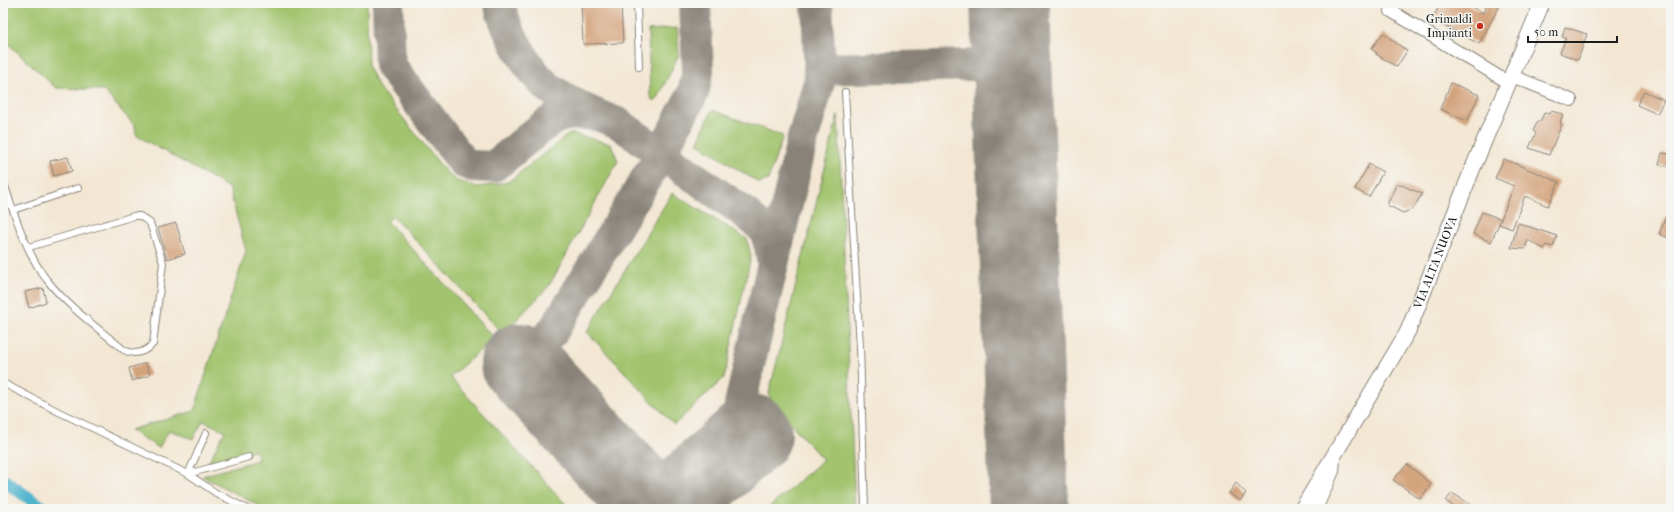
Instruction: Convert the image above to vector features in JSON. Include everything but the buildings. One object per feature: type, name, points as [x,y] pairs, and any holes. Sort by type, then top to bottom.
[{"type":"street","name":"VIA ALTA NUOVA","points":[[1302,509],[1335,456],[1408,331],[1472,170],[1542,3]]},
{"type":"street","points":[[1391,11],[1511,80],[1571,100]]},
{"type":"street","points":[[1316,509],[1333,471],[1335,456]]},
{"type":"lane","points":[[637,3],[639,67]]},
{"type":"lane","points":[[845,92],[860,347],[865,509]]},
{"type":"lane","points":[[3,180],[13,210],[29,247],[45,279],[57,292],[128,353],[141,353],[147,351],[153,344],[163,263],[150,223],[145,219],[134,216],[29,247]]},
{"type":"lane","points":[[13,210],[78,188]]},
{"type":"lane","points":[[3,382],[60,412],[188,474],[216,493],[247,509]]},
{"type":"lane","points":[[188,474],[206,433]]},
{"type":"lane","points":[[188,474],[250,457]]},
{"type":"green space","points":[[3,3],[367,3],[368,67],[379,88],[446,172],[457,181],[478,187],[508,182],[570,133],[611,144],[618,161],[549,286],[503,334],[393,216],[387,221],[494,338],[450,377],[570,509],[265,509],[202,476],[258,460],[255,450],[208,463],[225,431],[203,421],[193,439],[169,430],[159,448],[130,430],[194,411],[246,251],[229,188],[136,135],[135,126],[103,90],[56,88],[3,39]]},
{"type":"green space","points":[[677,28],[679,54],[657,100],[653,101],[650,96],[648,30]]},
{"type":"green space","points":[[712,110],[783,136],[768,180],[759,183],[697,143]]},
{"type":"green space","points":[[838,115],[855,509],[767,509],[823,460],[770,400],[769,393]]},
{"type":"green space","points":[[672,193],[747,239],[751,256],[724,378],[674,425],[587,332]]},
{"type":"waterway","points":[[3,480],[45,509]]},
{"type":"taxiway","points":[[388,3],[390,65],[464,163],[473,166],[492,167],[553,119],[570,114],[595,115]]},
{"type":"taxiway","points":[[499,3],[502,14],[520,51],[535,74],[544,83],[552,90],[592,113],[618,123],[745,213],[765,230],[773,265]]},
{"type":"taxiway","points":[[520,363],[553,331],[661,154],[693,93],[698,71],[695,3]]},
{"type":"taxiway","points":[[752,434],[740,404],[801,145],[820,79],[817,3]]},
{"type":"taxiway","points":[[819,69],[1012,64]]},
{"type":"runway","points":[[1010,3],[1029,509]]},
{"type":"runway","points":[[520,363],[654,509]]},
{"type":"runway","points":[[669,509],[752,434]]},
{"type":"place","name":"Grimaldi Impianti","points":[[1480,26]]}]
